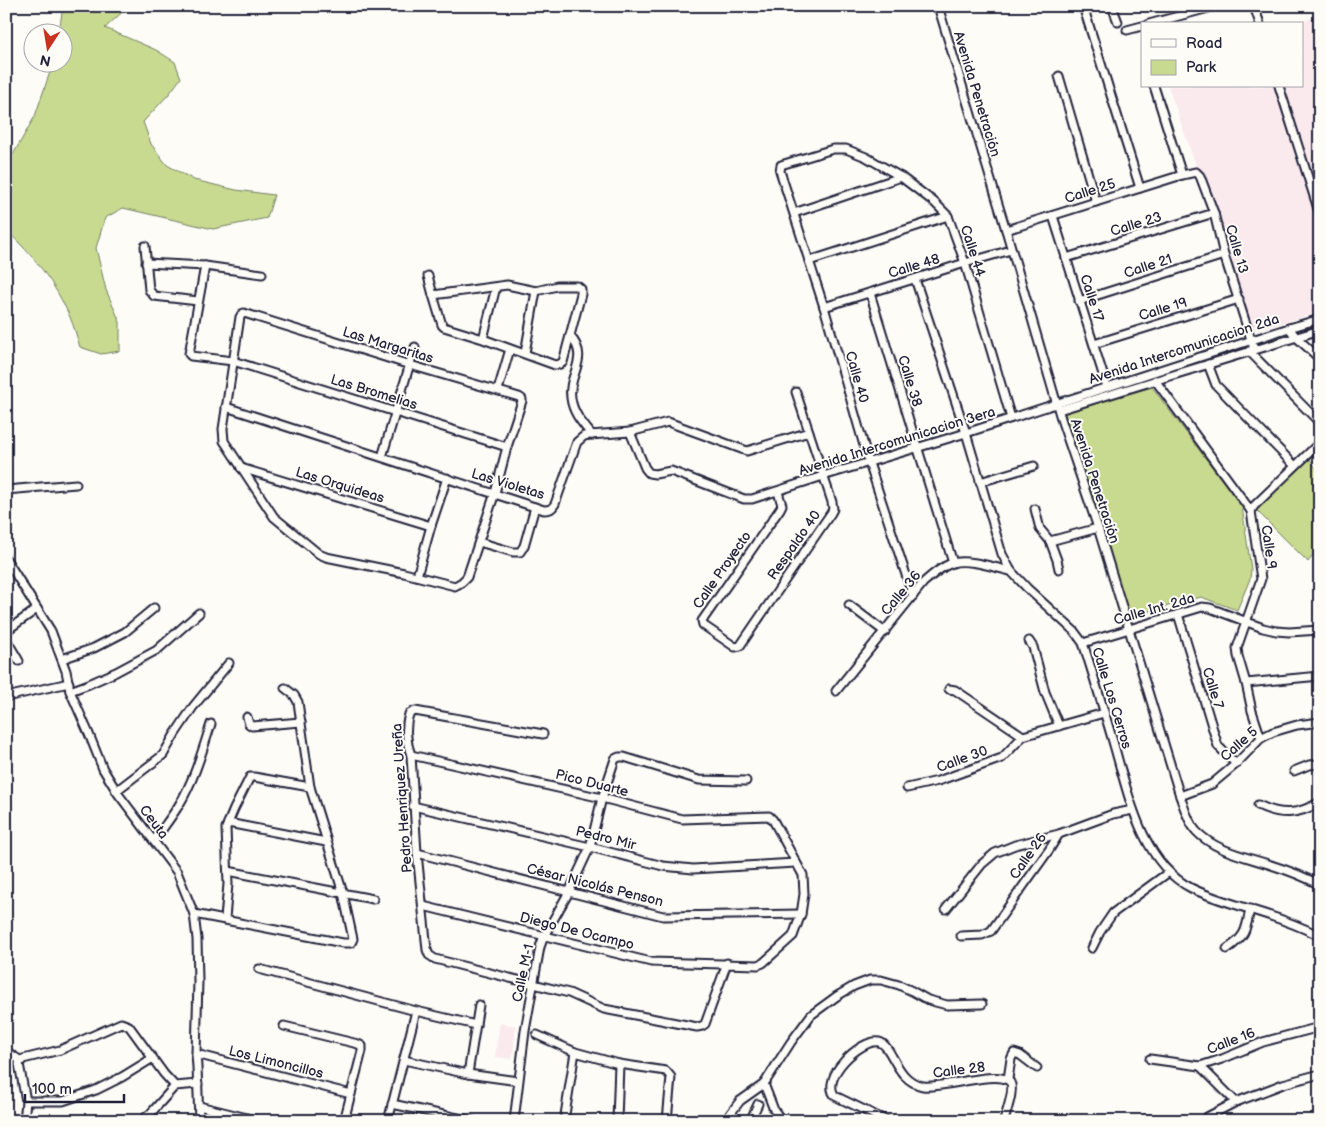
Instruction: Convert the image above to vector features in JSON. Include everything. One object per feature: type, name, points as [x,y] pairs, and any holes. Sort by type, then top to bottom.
[{"type":"street","name":"Avenida Penetración","points":[[938,6],[1058,407],[1098,528],[1186,813],[1196,830],[1211,842],[1231,853],[1302,875],[1320,886]]},
{"type":"street","points":[[1083,6],[1140,188]]},
{"type":"street","points":[[1112,6],[1118,22]]},
{"type":"street","points":[[1156,22],[1216,6]]},
{"type":"street","points":[[1254,6],[1259,22]]},
{"type":"street","points":[[1127,30],[1141,26]]},
{"type":"street","points":[[1059,76],[1096,202]]},
{"type":"street","points":[[1155,88],[1182,175]]},
{"type":"street","points":[[1280,88],[1320,215]]},
{"type":"street","name":"Calle 44","points":[[781,165],[833,149],[846,149],[866,157],[901,177],[934,202],[948,216],[965,263],[1012,418]]},
{"type":"street","name":"Calle 40","points":[[781,165],[780,171],[824,307],[869,463],[913,596]]},
{"type":"street","name":"Calle 13","points":[[1182,175],[1196,172],[1198,174],[1214,213],[1224,255],[1239,299],[1252,350]]},
{"type":"street","name":"Calle 25","points":[[1006,230],[1182,175]]},
{"type":"street","points":[[794,213],[901,177]]},
{"type":"street","name":"Calle 23","points":[[1066,258],[1214,213]]},
{"type":"street","points":[[809,261],[948,216]]},
{"type":"street","name":"Calle 17","points":[[1053,216],[1107,388]]},
{"type":"street","points":[[145,246],[149,290],[154,296],[198,301],[205,266]]},
{"type":"street","name":"Calle 48","points":[[824,307],[1011,250]]},
{"type":"street","name":"Calle 21","points":[[1079,301],[1224,255]]},
{"type":"street","points":[[146,263],[205,266],[262,274]]},
{"type":"street","points":[[428,276],[433,296],[442,325],[444,327],[555,365],[563,362],[581,289],[577,286],[557,286],[536,291],[507,286],[433,296]]},
{"type":"street","name":"Calle Los Cerros","points":[[915,278],[966,433],[1002,554],[1011,571],[1074,631],[1083,643],[1133,810],[1150,847],[1169,872],[1190,888],[1230,904],[1303,928],[1320,936]]},
{"type":"street","points":[[483,340],[496,287]]},
{"type":"street","points":[[525,354],[536,291]]},
{"type":"street","name":"Calle 38","points":[[870,293],[953,562]]},
{"type":"street","name":"Calle 19","points":[[1094,344],[1239,299]]},
{"type":"street","name":"Las Bromelias","points":[[198,301],[189,355],[233,361],[507,447]]},
{"type":"street","name":"Las Margaritas","points":[[233,361],[240,317],[244,313],[410,365],[519,396],[522,401],[507,447]]},
{"type":"street","name":"Avenida Intercomunicacion 2da","points":[[1058,407],[1107,388],[1320,319]]},
{"type":"street","points":[[1289,328],[1320,359]]},
{"type":"street","name":"Avenida Intercomunicacion 2da","points":[[1058,407],[1320,330]]},
{"type":"street","points":[[570,336],[578,347],[579,354],[579,363],[571,390],[571,398],[577,417],[592,435],[630,432],[668,422],[747,451],[809,432]]},
{"type":"street","points":[[382,457],[415,347]]},
{"type":"street","points":[[498,390],[510,349]]},
{"type":"street","points":[[1252,350],[1320,423]]},
{"type":"street","points":[[233,361],[223,429],[224,441],[274,518],[319,554],[326,557],[455,586],[462,582],[467,577],[479,542],[495,494],[507,447]]},
{"type":"street","points":[[1208,364],[1216,385],[1295,466]]},
{"type":"street","points":[[1155,380],[1251,511]]},
{"type":"street","name":"Respaldo 40","points":[[740,646],[833,509],[796,392]]},
{"type":"street","name":"Las Violetas","points":[[226,407],[544,510],[553,508],[577,442],[584,436],[592,435]]},
{"type":"street","name":"Avenida Intercomunicacion 3era","points":[[630,432],[645,468],[649,473],[655,474],[671,471],[744,499],[752,499],[1012,418],[1058,407]]},
{"type":"street","name":"Calle 9","points":[[1261,738],[1237,648],[1261,579],[1251,511],[1320,442]]},
{"type":"street","points":[[980,482],[1034,466]]},
{"type":"street","name":"Las Orquideas","points":[[241,468],[431,526]]},
{"type":"street","points":[[417,576],[447,478]]},
{"type":"street","points":[[6,490],[76,484]]},
{"type":"street","name":"Calle Proyecto","points":[[740,646],[736,647],[703,625],[702,621],[780,509],[782,505],[778,492]]},
{"type":"street","points":[[479,542],[513,552],[520,552],[524,546],[536,507]]},
{"type":"street","points":[[1035,509],[1040,529],[1050,541],[1059,570]]},
{"type":"street","points":[[1050,541],[1098,528]]},
{"type":"street","name":"Ceuta","points":[[6,559],[51,631],[66,671],[69,687],[103,769],[116,791],[176,872],[194,914],[197,939],[196,1054],[199,1121]]},
{"type":"street","points":[[953,562],[983,564],[1011,571]]},
{"type":"street","name":"Calle 36","points":[[836,691],[924,583],[935,572],[953,562]]},
{"type":"street","points":[[849,605],[885,632]]},
{"type":"street","name":"Calle Int. 2da","points":[[1083,643],[1202,607],[1210,608],[1276,631],[1320,630]]},
{"type":"street","points":[[62,659],[94,648],[125,632],[154,608]]},
{"type":"street","points":[[6,631],[37,609]]},
{"type":"street","points":[[6,697],[89,684],[157,650],[199,613]]},
{"type":"street","name":"Calle 7","points":[[1178,614],[1218,746],[1236,764]]},
{"type":"street","points":[[6,639],[19,661]]},
{"type":"street","points":[[1029,641],[1033,647],[1045,692],[1059,726]]},
{"type":"street","points":[[116,791],[163,755],[193,707],[229,662]]},
{"type":"street","points":[[1246,683],[1320,676]]},
{"type":"street","points":[[194,914],[343,943],[351,943],[353,939],[343,893],[310,787],[302,722],[296,699],[285,688]]},
{"type":"street","points":[[949,689],[955,690],[1023,736],[1104,714]]},
{"type":"street","name":"Pedro Henriquez Ureña","points":[[533,984],[435,959],[429,955],[417,853],[411,755],[408,749],[406,723],[410,714],[415,711],[543,734]]},
{"type":"street","points":[[247,717],[249,724],[252,726],[302,722]]},
{"type":"street","name":"Calle 5","points":[[1180,796],[1212,784],[1236,764],[1261,738],[1273,732],[1297,725],[1320,722]]},
{"type":"street","points":[[154,841],[178,807],[189,787],[211,724]]},
{"type":"street","name":"Calle 30","points":[[907,788],[938,781],[1002,758],[1023,736]]},
{"type":"street","name":"Pico Duarte","points":[[411,755],[602,798],[682,820],[769,816]]},
{"type":"street","name":"Calle M-1","points":[[514,1121],[525,1031],[540,947],[590,847],[602,798],[615,759],[624,757],[699,780],[746,781]]},
{"type":"street","points":[[1294,771],[1309,765],[1320,764]]},
{"type":"street","points":[[225,919],[228,884],[226,828],[250,778],[254,777],[310,787]]},
{"type":"street","points":[[1258,805],[1271,811],[1292,814],[1320,802]]},
{"type":"street","name":"Pedro Mir","points":[[413,806],[663,866],[693,869],[796,863]]},
{"type":"street","name":"Calle 26","points":[[961,936],[982,935],[991,930],[1059,834],[1113,814],[1133,810]]},
{"type":"street","name":"Diego De Ocampo","points":[[423,906],[651,962],[758,965],[793,936],[801,914],[804,894],[803,875],[769,816]]},
{"type":"street","points":[[228,823],[326,842]]},
{"type":"street","points":[[946,909],[982,864],[995,853],[1015,845],[1059,834]]},
{"type":"street","name":"César Nicolás Penson","points":[[417,853],[663,916],[801,914]]},
{"type":"street","points":[[228,871],[372,899]]},
{"type":"street","points":[[1092,948],[1113,913],[1169,872]]},
{"type":"street","points":[[1227,949],[1239,940],[1246,928],[1250,909]]},
{"type":"street","points":[[533,984],[570,993],[604,1009],[697,1027],[705,1024],[726,963]]},
{"type":"street","points":[[259,969],[476,1025]]},
{"type":"street","points":[[727,1121],[740,1101],[764,1084],[811,1015],[854,986],[870,980],[881,980],[898,985],[928,1000],[947,1005],[982,1004]]},
{"type":"street","points":[[468,1074],[479,1005]]},
{"type":"street","points":[[388,1121],[416,1011]]},
{"type":"street","points":[[21,1061],[60,1050],[121,1023],[129,1026],[175,1086]]},
{"type":"street","points":[[284,1026],[362,1046],[344,1121]]},
{"type":"street","name":"Calle 16","points":[[1150,1058],[1200,1066],[1262,1042],[1320,1027]]},
{"type":"street","points":[[537,1035],[575,1052],[618,1064],[666,1071],[671,1077],[667,1121]]},
{"type":"street","name":"Calle 28","points":[[887,1121],[835,1096],[832,1092],[833,1078],[841,1064],[849,1056],[870,1043],[881,1043],[885,1046],[905,1077],[922,1086],[969,1080],[1008,1079]]},
{"type":"street","points":[[6,1050],[21,1061]]},
{"type":"street","points":[[564,1121],[575,1052]]},
{"type":"street","points":[[1004,1121],[1012,1090],[1012,1083],[1008,1079],[1011,1059],[1014,1053],[1020,1055],[1037,1068]]},
{"type":"street","name":"Los Limoncillos","points":[[196,1054],[351,1094]]},
{"type":"street","points":[[26,1102],[63,1101],[96,1090],[153,1058]]},
{"type":"street","points":[[404,1060],[468,1074],[518,1081]]},
{"type":"street","points":[[21,1061],[26,1102],[24,1121]]},
{"type":"street","points":[[617,1121],[618,1064]]},
{"type":"street","points":[[1200,1066],[1236,1102]]},
{"type":"street","points":[[1206,1117],[1236,1102],[1283,1084],[1320,1074]]},
{"type":"street","points":[[141,1121],[151,1113],[175,1086],[198,1084]]},
{"type":"street","points":[[764,1084],[774,1110],[782,1121]]},
{"type":"street","points":[[392,1104],[436,1117],[472,1121]]},
{"type":"street","points":[[750,1121],[758,1104]]},
{"type":"street","points":[[199,1106],[259,1121]]},
{"type":"shaded area","points":[[1320,16],[1320,312],[1257,330],[1252,325],[1169,88],[1304,88],[1304,22],[1300,22]]},
{"type":"shaded area","points":[[500,1023],[516,1026],[512,1059],[495,1057]]},
{"type":"green space","points":[[63,6],[129,6],[105,28],[156,50],[175,62],[181,78],[143,122],[151,144],[167,165],[194,180],[236,190],[274,195],[267,218],[213,229],[123,208],[105,218],[96,248],[106,290],[120,322],[120,351],[101,354],[80,347],[70,317],[51,281],[35,260],[6,230],[6,167],[35,116],[50,72],[72,72],[72,22],[61,22]]},
{"type":"green space","points":[[1152,387],[1242,507],[1251,569],[1250,579],[1237,610],[1201,597],[1128,617],[1064,412]]},
{"type":"green space","points":[[1310,459],[1320,474],[1320,546],[1308,562],[1256,510]]}]
